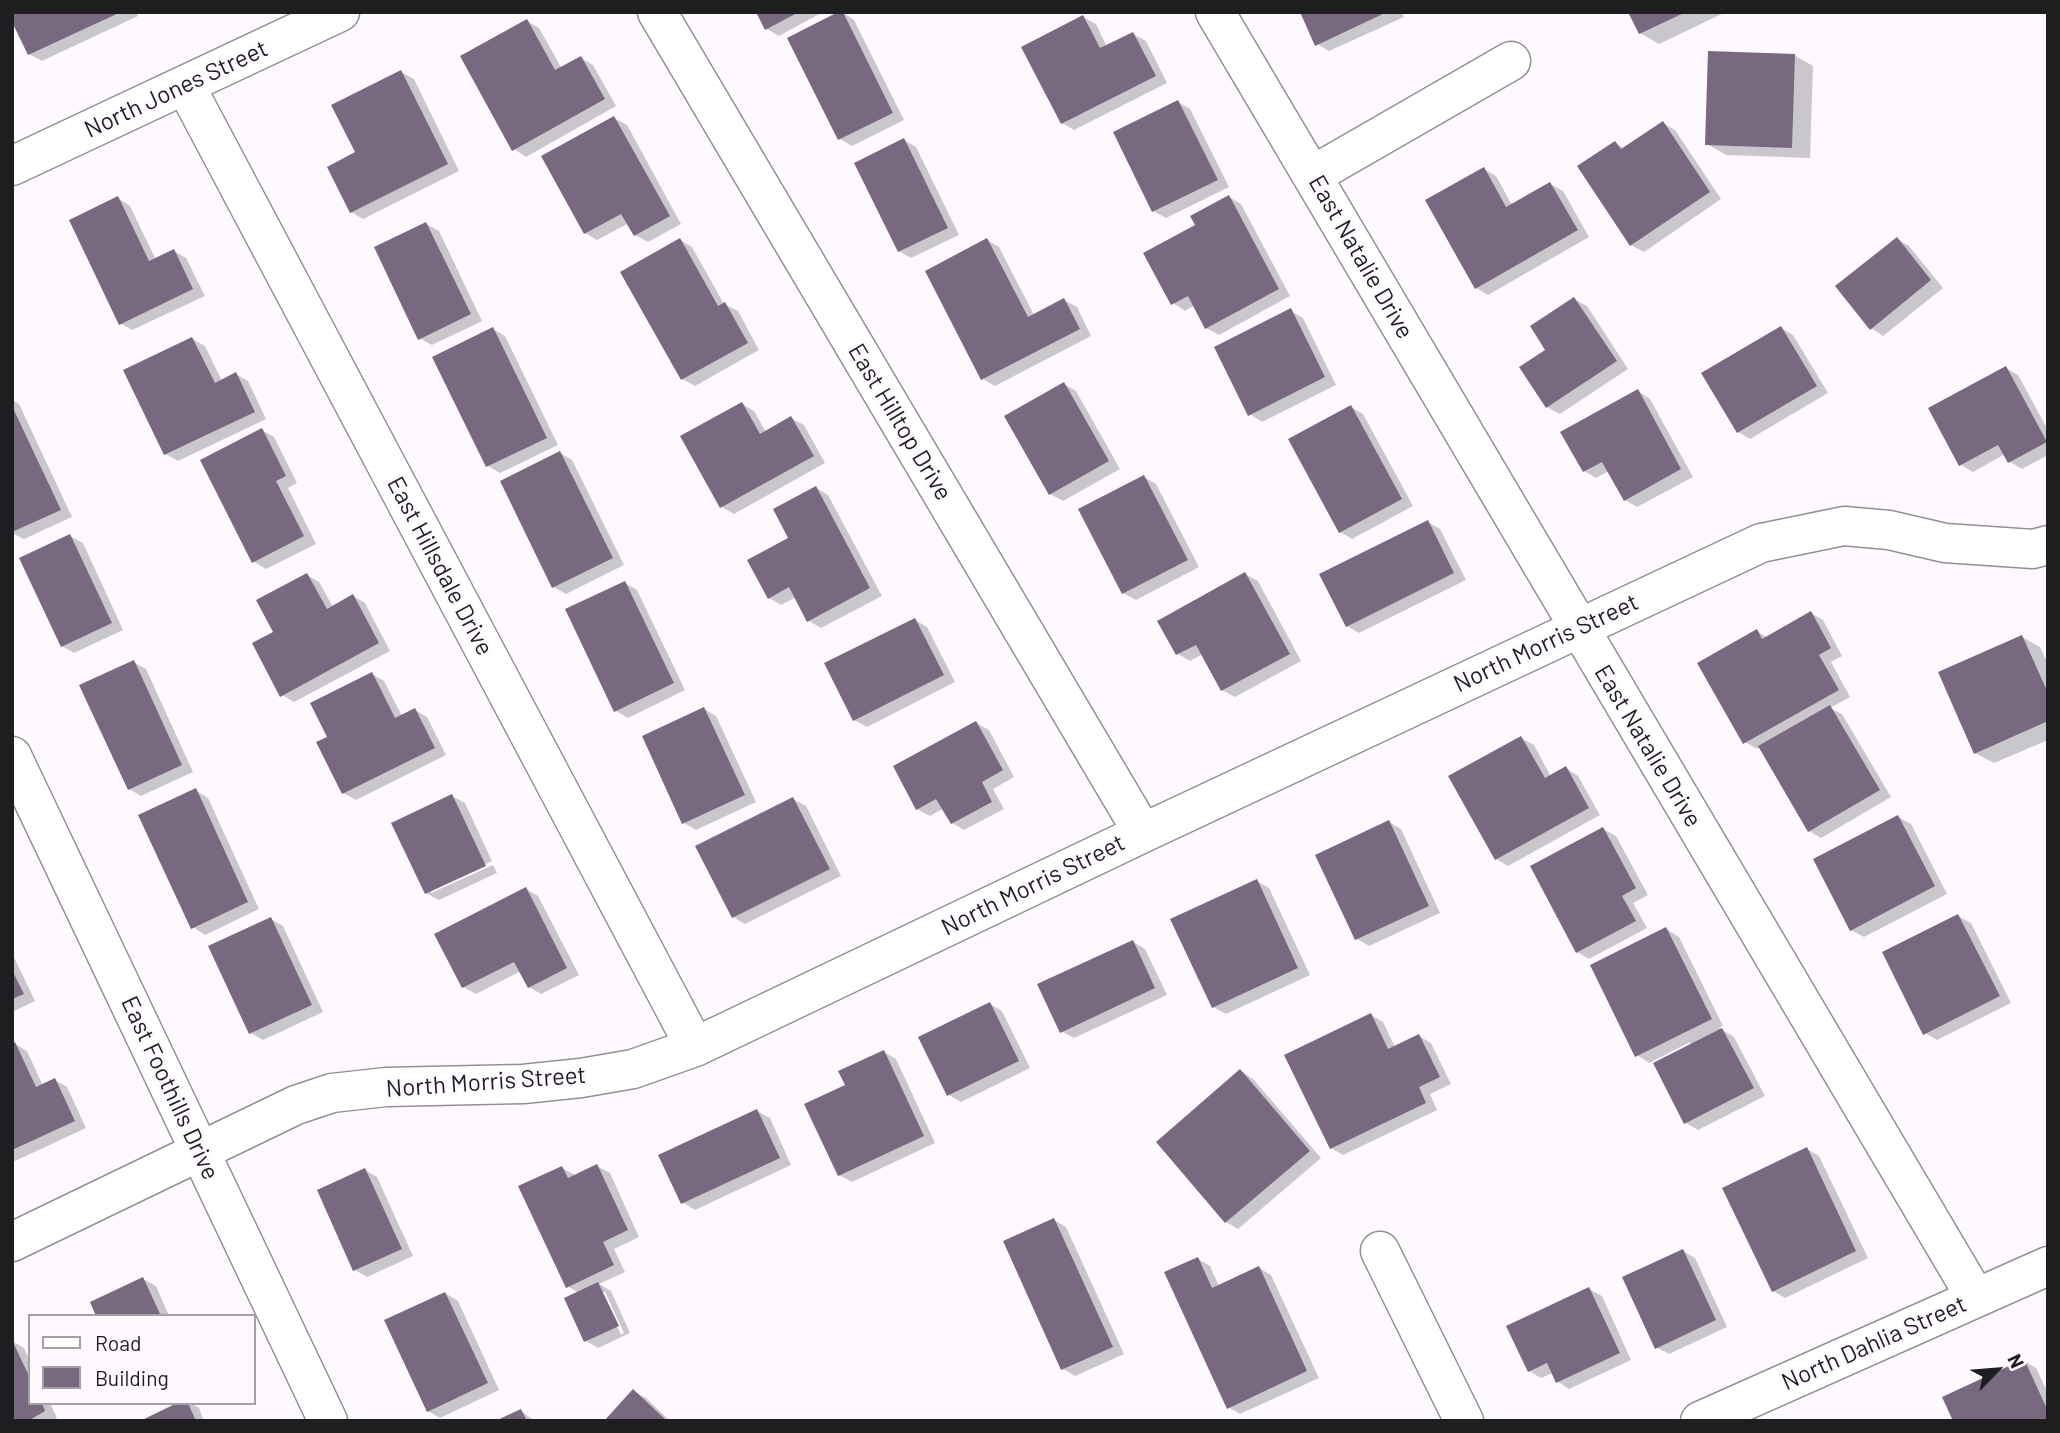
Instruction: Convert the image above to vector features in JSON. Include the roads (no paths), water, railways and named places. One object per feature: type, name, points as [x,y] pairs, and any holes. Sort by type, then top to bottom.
[{"type":"street","name":"North Jones Street","points":[[12,166],[340,12]]},
{"type":"street","name":"East Hilltop Drive","points":[[657,12],[1143,832]]},
{"type":"street","name":"East Natalie Drive","points":[[1215,12],[1976,1298]]},
{"type":"street","points":[[1312,175],[1511,61]]},
{"type":"street","name":"East Hillsdale Drive","points":[[185,85],[695,1047]]},
{"type":"street","name":"North Morris Street","points":[[12,1242],[296,1105],[332,1094],[386,1087],[523,1084],[581,1078],[633,1069],[695,1047],[1143,832],[1761,543],[1843,526],[1889,530],[1970,546],[2033,549],[2048,545]]},
{"type":"street","name":"East Foothills Drive","points":[[12,756],[328,1421]]},
{"type":"street","points":[[1380,1251],[1464,1421]]},
{"type":"street","name":"North Dahlia Street","points":[[1700,1421],[2048,1266]]}]
